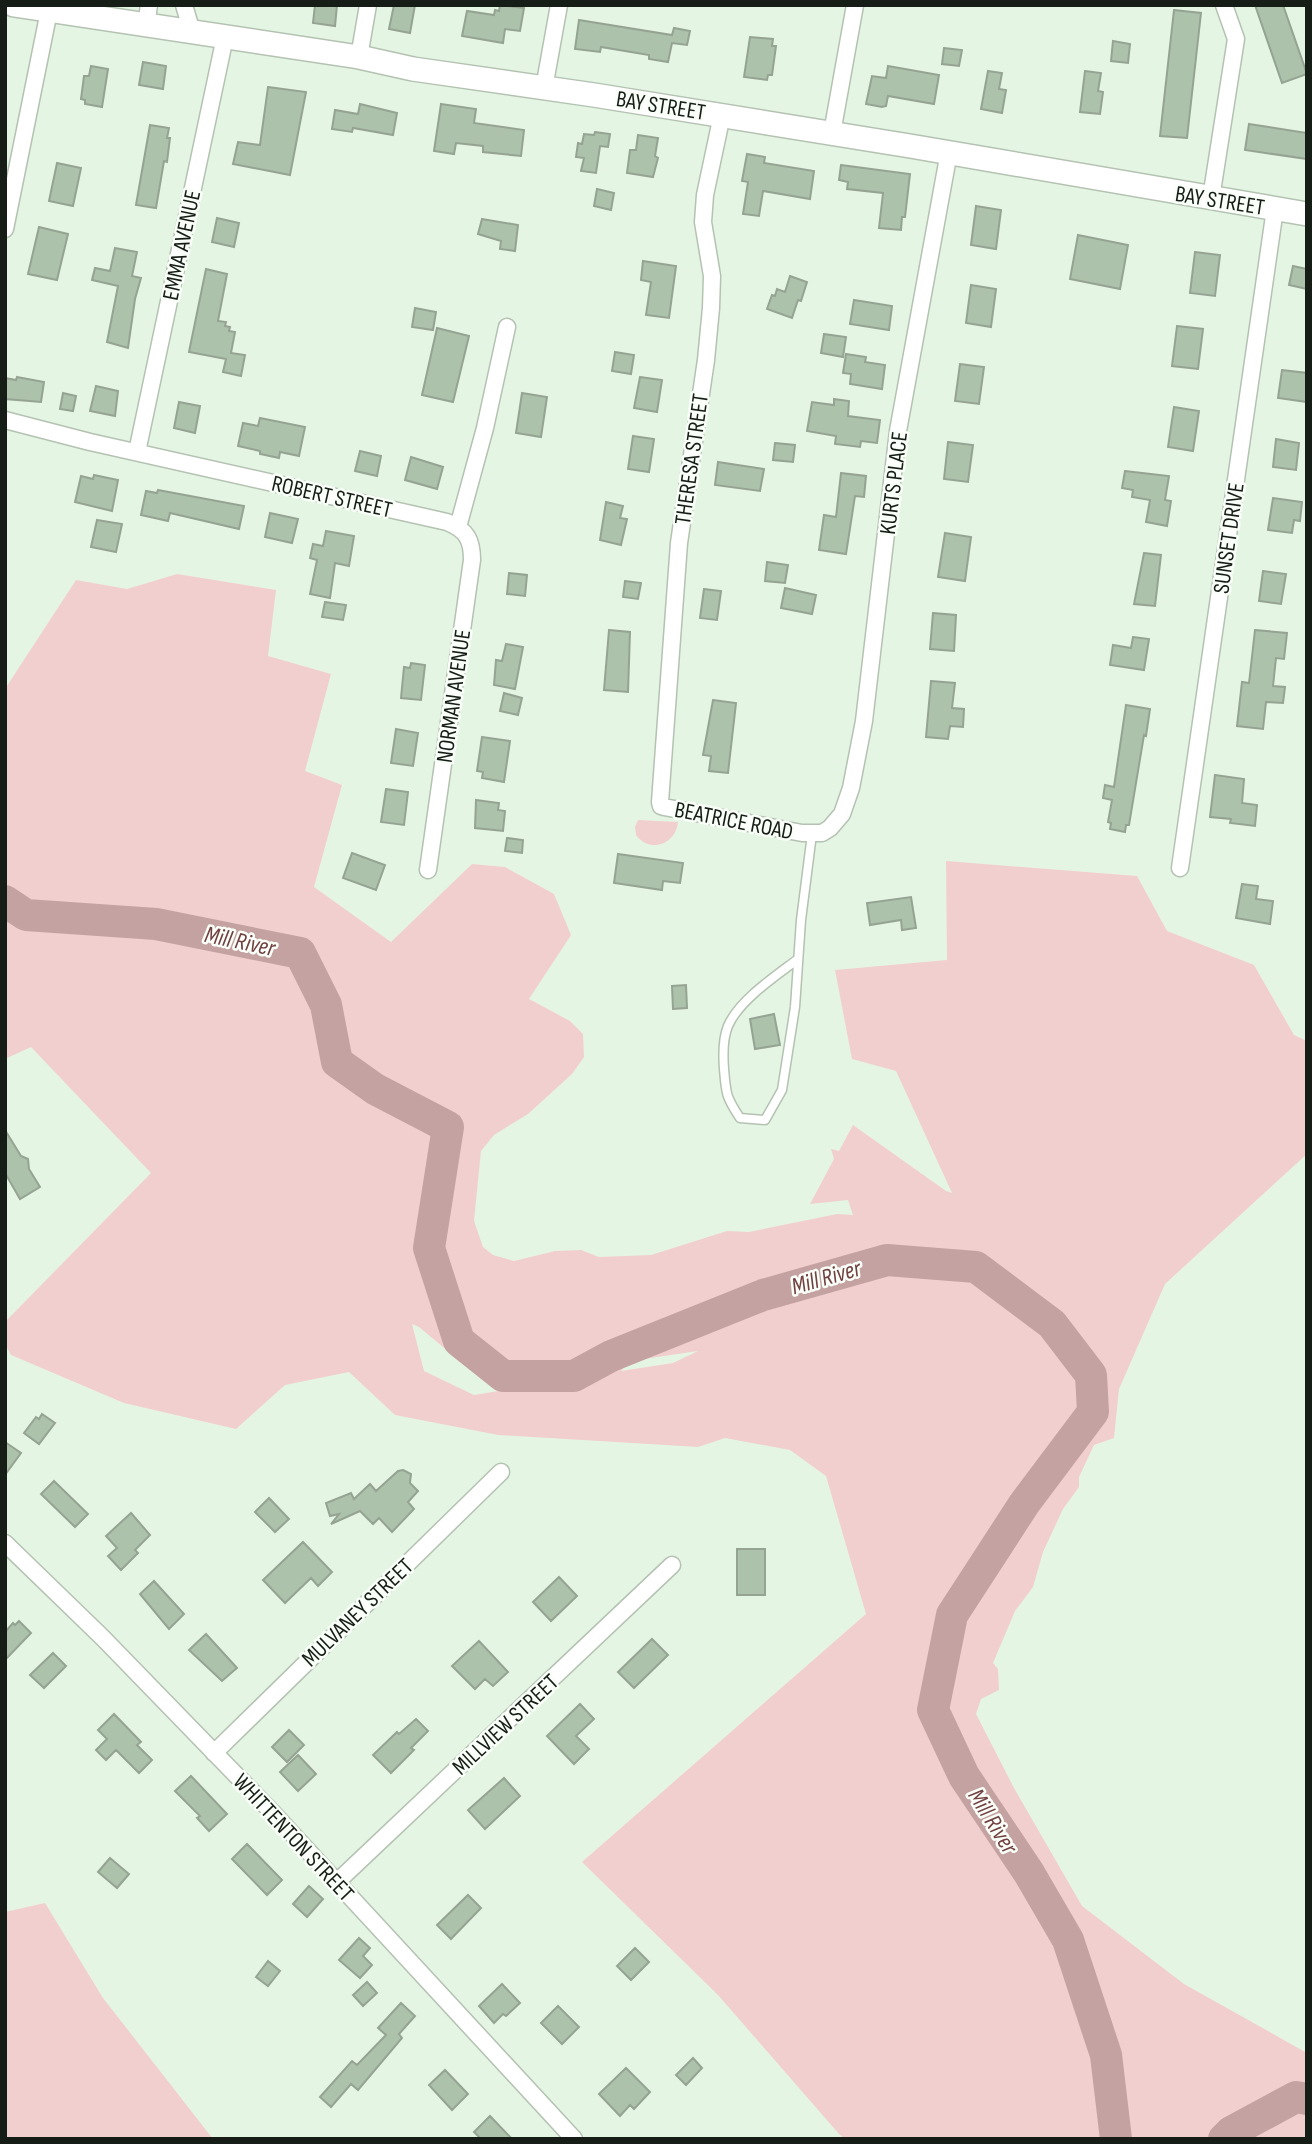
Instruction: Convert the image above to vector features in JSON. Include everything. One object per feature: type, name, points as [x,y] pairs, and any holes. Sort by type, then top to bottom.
[{"type":"main road","name":"BAY STREET","points":[[14,5],[49,11],[147,15],[192,32],[949,152],[1307,214]]},
{"type":"street","points":[[184,5],[192,32]]},
{"type":"street","points":[[359,57],[368,5]]},
{"type":"street","points":[[544,88],[559,5]]},
{"type":"street","points":[[832,133],[855,5]]},
{"type":"street","points":[[1211,198],[1236,39],[1224,5]]},
{"type":"street","points":[[5,229],[49,11]]},
{"type":"street","name":"EMMA AVENUE","points":[[137,452],[225,37]]},
{"type":"street","name":"THERESA STREET","points":[[661,806],[679,543],[712,308],[712,276],[703,222],[705,195],[722,115]]},
{"type":"street","name":"KURTS PLACE","points":[[842,814],[851,788],[864,722],[898,431],[949,152]]},
{"type":"street","name":"SUNSET DRIVE","points":[[1180,868],[1275,209]]},
{"type":"street","points":[[458,527],[485,428],[507,327]]},
{"type":"street","name":"ROBERT STREET","points":[[5,420],[458,527]]},
{"type":"street","name":"NORMAN AVENUE","points":[[428,870],[472,560],[472,545],[458,527]]},
{"type":"street","name":"BEATRICE ROAD","points":[[661,806],[812,834],[822,833],[830,828],[842,814]]},
{"type":"street","name":"MULVANEY STREET","points":[[214,1753],[501,1472]]},
{"type":"street","name":"WHITTENTON STREET","points":[[5,1544],[103,1638],[214,1753],[574,2139]]},
{"type":"street","name":"MILLVIEW STREET","points":[[337,1882],[672,1565]]},
{"type":"lane","points":[[798,959],[760,988],[728,1026],[723,1057],[726,1098],[740,1118],[765,1119],[782,1090],[795,1007],[812,834]]},
{"type":"shaded area","points":[[177,574],[276,590],[268,656],[331,674],[305,771],[342,785],[314,887],[391,942],[472,864],[505,867],[554,894],[571,935],[529,999],[570,1021],[583,1034],[584,1057],[572,1074],[528,1114],[494,1135],[481,1151],[474,1221],[483,1247],[493,1255],[514,1261],[555,1251],[581,1250],[599,1257],[651,1255],[727,1231],[749,1232],[837,1214],[853,1215],[848,1200],[810,1204],[834,1159],[831,1149],[839,1151],[853,1125],[952,1193],[896,1071],[852,1059],[835,970],[947,960],[946,861],[1137,876],[1167,931],[1254,965],[1294,1035],[1307,1041],[1307,1154],[1165,1284],[1119,1389],[1114,1438],[1094,1445],[1079,1477],[1079,1487],[1063,1509],[1043,1552],[1033,1587],[1015,1611],[993,1663],[998,1669],[999,1690],[981,1699],[976,1714],[1014,1788],[1082,1906],[1184,1984],[1307,2053],[1307,2139],[845,2139],[718,1995],[582,1862],[866,1614],[826,1476],[790,1450],[725,1438],[698,1447],[498,1435],[395,1415],[349,1372],[285,1385],[236,1429],[124,1403],[11,1355],[5,1344],[5,1322],[151,1173],[31,1047],[5,1059],[5,689],[76,580],[127,589]],"holes":[[[412,1324],[461,1362],[488,1365],[539,1384],[474,1395],[424,1371]],[[698,1351],[673,1363],[621,1371],[630,1361]]]},
{"type":"shaded area","points":[[638,820],[678,822],[668,841],[655,845],[642,841],[636,835]]},
{"type":"shaded area","points":[[45,1903],[103,1998],[213,2139],[5,2139],[5,1912]]},
{"type":"building","points":[[315,5],[337,5],[335,26],[313,23]]},
{"type":"building","points":[[394,5],[415,5],[410,33],[389,29]]},
{"type":"building","points":[[500,5],[524,8],[520,31],[505,29],[503,43],[462,36],[467,11],[494,15],[495,10],[499,11]]},
{"type":"building","points":[[1255,5],[1283,5],[1307,74],[1282,83]]},
{"type":"building","points":[[1174,10],[1201,13],[1187,138],[1160,136]]},
{"type":"building","points":[[579,20],[672,35],[674,28],[690,31],[687,45],[672,43],[668,62],[649,59],[649,55],[601,47],[600,52],[575,49]]},
{"type":"building","points":[[750,37],[773,39],[772,46],[776,46],[772,75],[768,75],[767,80],[744,77]]},
{"type":"building","points":[[1113,41],[1130,44],[1128,63],[1111,61]]},
{"type":"building","points":[[944,48],[962,50],[959,66],[942,64]]},
{"type":"building","points":[[143,62],[166,66],[163,89],[139,85]]},
{"type":"building","points":[[91,66],[108,69],[102,107],[85,104],[85,100],[81,99],[84,76],[89,76]]},
{"type":"building","points":[[888,66],[939,75],[934,104],[888,96],[886,106],[866,104],[872,76],[886,78]]},
{"type":"building","points":[[988,71],[1002,73],[999,89],[1006,90],[1002,113],[981,109]]},
{"type":"building","points":[[1085,71],[1101,73],[1098,91],[1103,92],[1100,114],[1080,112]]},
{"type":"building","points":[[268,87],[306,92],[290,175],[233,164],[238,142],[260,145]]},
{"type":"building","points":[[360,104],[397,113],[393,135],[353,128],[352,132],[332,129],[335,110],[358,114]]},
{"type":"building","points":[[441,104],[476,109],[474,123],[524,130],[521,156],[483,152],[483,146],[456,143],[454,154],[434,151]]},
{"type":"building","points":[[1249,124],[1307,133],[1307,159],[1245,150]]},
{"type":"building","points":[[150,125],[169,128],[167,138],[170,138],[156,208],[136,205]]},
{"type":"building","points":[[595,132],[610,134],[608,147],[600,146],[596,173],[581,171],[584,158],[576,157],[578,143],[582,144],[584,134],[594,135]]},
{"type":"building","points":[[638,135],[658,138],[655,156],[658,158],[653,177],[627,173],[630,150],[636,150]]},
{"type":"building","points":[[747,154],[765,157],[764,163],[814,171],[810,199],[763,191],[759,216],[743,214],[748,182],[742,181]]},
{"type":"building","points":[[57,163],[81,168],[73,206],[49,201]]},
{"type":"building","points":[[841,165],[910,174],[901,230],[879,228],[883,193],[847,189],[848,182],[839,180]]},
{"type":"building","points":[[597,189],[614,193],[611,210],[594,206]]},
{"type":"building","points":[[976,206],[1001,210],[996,249],[971,245]]},
{"type":"building","points":[[217,218],[239,223],[234,247],[212,242]]},
{"type":"building","points":[[482,219],[518,225],[515,251],[500,249],[501,241],[478,234]]},
{"type":"building","points":[[39,227],[68,234],[57,280],[28,274]]},
{"type":"building","points":[[1078,235],[1128,245],[1120,289],[1070,279]]},
{"type":"building","points":[[115,248],[137,252],[132,276],[141,278],[128,348],[107,342],[118,286],[92,280],[95,268],[110,271]]},
{"type":"building","points":[[1195,252],[1220,255],[1215,296],[1190,293]]},
{"type":"building","points":[[643,261],[676,266],[669,318],[646,315],[651,282],[641,280]]},
{"type":"building","points":[[1293,266],[1307,269],[1307,289],[1289,285]]},
{"type":"building","points":[[206,269],[227,274],[218,321],[226,322],[225,326],[230,327],[229,331],[235,332],[231,353],[245,355],[241,376],[223,372],[226,359],[189,352]]},
{"type":"building","points":[[790,276],[807,282],[792,318],[767,309],[777,289],[785,292]]},
{"type":"building","points":[[971,285],[996,289],[991,327],[966,323]]},
{"type":"building","points":[[854,300],[892,306],[889,330],[850,324]]},
{"type":"building","points":[[415,308],[436,312],[433,330],[412,327]]},
{"type":"building","points":[[1177,326],[1203,329],[1198,369],[1172,366]]},
{"type":"building","points":[[437,328],[469,336],[453,402],[422,395]]},
{"type":"building","points":[[824,334],[846,337],[843,357],[821,353]]},
{"type":"building","points":[[615,352],[634,355],[631,374],[612,371]]},
{"type":"building","points":[[846,354],[866,357],[865,362],[885,365],[882,389],[850,384],[851,374],[843,373]]},
{"type":"building","points":[[960,364],[984,367],[979,404],[955,401]]},
{"type":"building","points":[[1282,370],[1307,373],[1307,402],[1278,398]]},
{"type":"building","points":[[17,377],[44,382],[41,402],[5,399],[5,378],[16,380]]},
{"type":"building","points":[[640,377],[662,380],[657,412],[634,408]]},
{"type":"building","points":[[96,386],[118,391],[115,416],[90,411]]},
{"type":"building","points":[[63,393],[76,396],[73,411],[60,409]]},
{"type":"building","points":[[522,393],[547,397],[541,437],[516,433]]},
{"type":"building","points":[[834,399],[849,401],[848,416],[880,420],[877,443],[861,441],[860,447],[835,444],[836,436],[807,431],[812,402],[834,405]]},
{"type":"building","points":[[179,402],[200,406],[195,433],[174,428]]},
{"type":"building","points":[[1174,407],[1199,411],[1193,451],[1168,447]]},
{"type":"building","points":[[260,418],[305,427],[299,456],[280,452],[279,458],[238,446],[243,423],[258,426]]},
{"type":"building","points":[[633,436],[654,439],[649,472],[628,469]]},
{"type":"building","points":[[1276,439],[1299,443],[1296,470],[1273,467]]},
{"type":"building","points":[[948,442],[973,445],[968,482],[944,479]]},
{"type":"building","points":[[775,443],[795,445],[793,462],[773,460]]},
{"type":"building","points":[[360,451],[381,456],[377,476],[355,471]]},
{"type":"building","points":[[411,457],[443,467],[437,489],[405,480]]},
{"type":"building","points":[[718,462],[764,469],[760,491],[715,485]]},
{"type":"building","points":[[1125,471],[1169,476],[1165,500],[1171,501],[1167,526],[1146,522],[1150,500],[1132,497],[1133,490],[1122,488]]},
{"type":"building","points":[[841,473],[866,476],[864,497],[855,496],[846,554],[819,550],[824,515],[836,517]]},
{"type":"building","points":[[94,475],[118,480],[112,511],[75,502],[81,476],[93,479]]},
{"type":"building","points":[[158,490],[244,506],[239,529],[170,513],[168,521],[141,515],[146,491],[157,493]]},
{"type":"building","points":[[1273,498],[1302,502],[1300,521],[1294,520],[1292,533],[1268,530]]},
{"type":"building","points":[[606,502],[623,506],[620,518],[627,519],[621,545],[600,540]]},
{"type":"building","points":[[270,513],[298,519],[292,543],[265,537]]},
{"type":"building","points":[[97,520],[122,524],[116,552],[91,547]]},
{"type":"building","points":[[326,531],[354,536],[349,566],[335,563],[330,598],[310,594],[317,560],[310,558],[313,544],[323,546]]},
{"type":"building","points":[[945,533],[971,537],[965,581],[938,577]]},
{"type":"building","points":[[1144,553],[1161,555],[1155,606],[1134,604]]},
{"type":"building","points":[[767,562],[788,565],[785,583],[765,581]]},
{"type":"building","points":[[1263,571],[1286,574],[1281,604],[1259,601]]},
{"type":"building","points":[[509,573],[527,575],[525,596],[507,594]]},
{"type":"building","points":[[625,581],[641,583],[638,599],[623,597]]},
{"type":"building","points":[[785,588],[816,595],[812,614],[781,608]]},
{"type":"building","points":[[704,589],[721,591],[717,620],[700,618]]},
{"type":"building","points":[[325,602],[346,605],[343,620],[322,617]]},
{"type":"building","points":[[933,613],[956,615],[954,651],[930,649]]},
{"type":"building","points":[[609,630],[630,632],[628,692],[604,690]]},
{"type":"building","points":[[1255,630],[1287,633],[1284,659],[1276,658],[1273,686],[1285,687],[1283,703],[1266,702],[1263,729],[1237,726],[1242,682],[1249,683]]},
{"type":"building","points":[[1133,637],[1149,639],[1144,670],[1110,665],[1113,645],[1131,648]]},
{"type":"building","points":[[506,644],[523,647],[515,689],[494,685],[496,660],[502,661]]},
{"type":"building","points":[[411,663],[425,665],[421,700],[401,698],[404,667],[410,668]]},
{"type":"building","points":[[931,681],[955,683],[952,708],[964,709],[963,727],[950,726],[948,739],[926,737]]},
{"type":"building","points":[[504,693],[522,698],[518,715],[500,711]]},
{"type":"building","points":[[713,700],[736,703],[728,773],[709,771],[711,756],[703,755]]},
{"type":"building","points":[[1126,705],[1150,709],[1129,825],[1126,825],[1125,832],[1110,829],[1111,823],[1108,822],[1112,800],[1103,798],[1105,785],[1114,787]]},
{"type":"building","points":[[396,729],[418,733],[413,766],[391,763]]},
{"type":"building","points":[[482,737],[510,741],[504,782],[482,778],[483,772],[477,771]]},
{"type":"building","points":[[1215,775],[1244,779],[1242,803],[1257,805],[1255,826],[1230,823],[1231,819],[1210,817]]},
{"type":"building","points":[[386,789],[408,792],[404,825],[381,822]]},
{"type":"building","points":[[476,800],[499,803],[498,810],[505,811],[503,831],[475,828]]},
{"type":"building","points":[[507,838],[523,840],[522,853],[505,851]]},
{"type":"building","points":[[352,853],[385,865],[376,890],[343,878]]},
{"type":"building","points":[[618,854],[683,863],[680,883],[663,881],[662,890],[614,883]]},
{"type":"building","points":[[1242,884],[1258,886],[1256,899],[1273,901],[1270,924],[1236,918]]},
{"type":"building","points":[[911,897],[916,928],[902,930],[901,920],[870,925],[867,903]]},
{"type":"building","points":[[686,985],[687,1008],[673,1009],[672,986]]},
{"type":"building","points":[[774,1014],[780,1045],[755,1049],[750,1019]]},
{"type":"building","points":[[5,1130],[21,1156],[28,1159],[29,1169],[40,1187],[20,1199],[5,1173]]},
{"type":"building","points":[[42,1414],[55,1423],[39,1444],[24,1433],[36,1417],[39,1419]]},
{"type":"building","points":[[5,1442],[21,1453],[5,1475]]},
{"type":"building","points":[[398,1471],[411,1474],[410,1483],[418,1491],[408,1502],[414,1509],[392,1532],[379,1518],[373,1524],[360,1511],[331,1524],[339,1514],[330,1516],[326,1503],[351,1493],[354,1499],[370,1484],[376,1491]]},
{"type":"building","points":[[54,1481],[88,1514],[75,1527],[41,1494]]},
{"type":"building","points":[[269,1498],[289,1519],[275,1532],[255,1512]]},
{"type":"building","points":[[131,1513],[150,1535],[135,1550],[138,1553],[121,1570],[108,1556],[117,1548],[106,1536]]},
{"type":"building","points":[[303,1542],[332,1572],[318,1586],[311,1578],[285,1603],[263,1580]]},
{"type":"building","points":[[737,1549],[765,1549],[765,1595],[737,1595]]},
{"type":"building","points":[[559,1577],[577,1596],[551,1621],[533,1602]]},
{"type":"building","points":[[154,1581],[184,1614],[169,1629],[140,1594]]},
{"type":"building","points":[[19,1621],[31,1633],[5,1660],[5,1632],[13,1623],[15,1625]]},
{"type":"building","points":[[206,1634],[237,1668],[222,1681],[189,1650]]},
{"type":"building","points":[[652,1639],[668,1655],[634,1688],[618,1672]]},
{"type":"building","points":[[479,1641],[508,1672],[493,1686],[485,1679],[475,1689],[452,1666]]},
{"type":"building","points":[[53,1653],[66,1666],[44,1688],[30,1675]]},
{"type":"building","points":[[580,1704],[594,1719],[576,1736],[589,1749],[574,1764],[547,1736]]},
{"type":"building","points":[[114,1714],[141,1742],[137,1745],[152,1760],[139,1773],[116,1750],[106,1760],[96,1750],[107,1739],[98,1730]]},
{"type":"building","points":[[416,1719],[428,1731],[391,1773],[373,1755],[397,1732],[399,1734]]},
{"type":"building","points":[[289,1730],[304,1745],[287,1762],[272,1747]]},
{"type":"building","points":[[298,1755],[316,1774],[298,1791],[280,1772]]},
{"type":"building","points":[[191,1776],[227,1814],[209,1831],[197,1818],[200,1816],[175,1791]]},
{"type":"building","points":[[504,1778],[520,1796],[485,1829],[468,1810]]},
{"type":"building","points":[[247,1844],[282,1880],[267,1895],[232,1859]]},
{"type":"building","points":[[110,1858],[129,1874],[117,1888],[98,1872]]},
{"type":"building","points":[[309,1886],[323,1899],[307,1917],[293,1904]]},
{"type":"building","points":[[468,1895],[481,1908],[451,1939],[437,1925]]},
{"type":"building","points":[[359,1938],[370,1948],[363,1956],[372,1965],[360,1978],[339,1960]]},
{"type":"building","points":[[635,1948],[649,1962],[631,1980],[617,1966]]},
{"type":"building","points":[[268,1961],[280,1971],[268,1986],[256,1977]]},
{"type":"building","points":[[367,1982],[377,1993],[363,2006],[353,1995]]},
{"type":"building","points":[[502,1984],[520,2003],[494,2023],[479,2006]]},
{"type":"building","points":[[401,2003],[415,2016],[399,2034],[402,2038],[358,2090],[351,2084],[331,2107],[320,2097],[352,2061],[357,2065],[386,2035],[378,2028]]},
{"type":"building","points":[[558,2006],[579,2027],[562,2044],[541,2023]]},
{"type":"building","points":[[693,2058],[702,2068],[686,2085],[676,2075]]},
{"type":"building","points":[[626,2068],[650,2092],[634,2109],[630,2105],[620,2116],[599,2094]]},
{"type":"building","points":[[445,2070],[468,2094],[452,2110],[429,2085]]},
{"type":"building","points":[[490,2116],[512,2139],[481,2139],[474,2132]]},
{"type":"waterway","name":"Mill River","points":[[5,901],[26,915],[156,924],[300,953],[326,1005],[337,1062],[375,1089],[448,1127],[429,1248],[459,1341],[503,1376],[574,1376],[611,1356],[763,1295],[887,1260],[976,1267],[1052,1324],[1091,1375],[1093,1412],[1024,1504],[952,1615],[933,1710],[964,1776],[1029,1873],[1068,1940],[1106,2055],[1116,2139]]},
{"type":"waterway","name":"Mill River","points":[[1224,2139],[1231,2132],[1296,2097],[1307,2099]]}]
